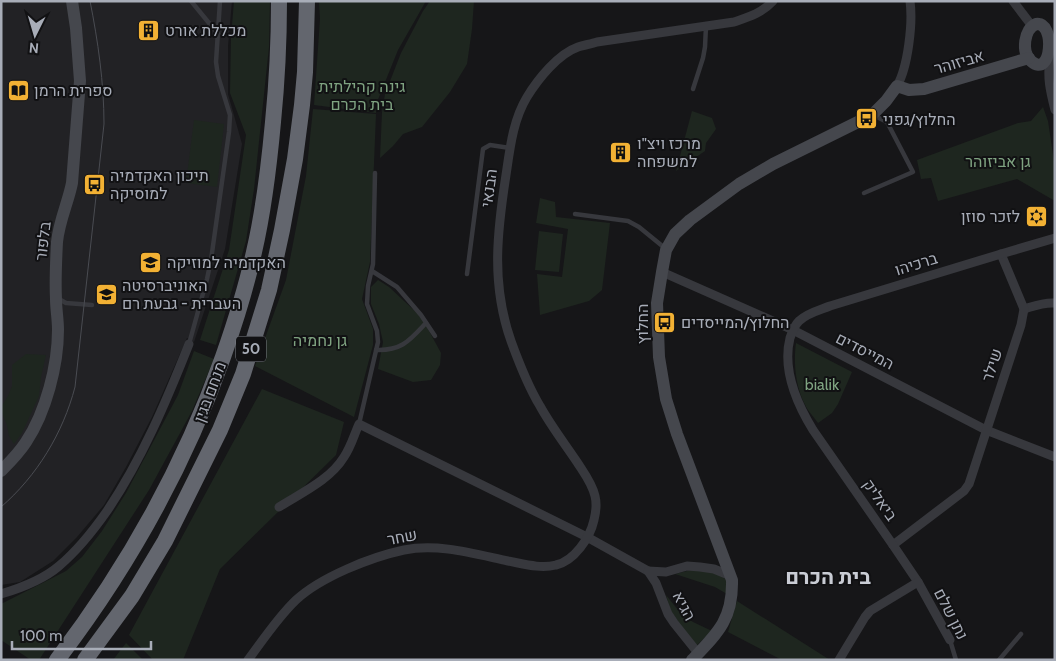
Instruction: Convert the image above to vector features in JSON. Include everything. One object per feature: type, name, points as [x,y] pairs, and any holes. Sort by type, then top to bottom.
[{"type":"highway","name":"מנחם בגין","points":[[57,660],[100,602],[165,492],[196,429],[226,350],[245,291],[260,227],[265,195],[276,92],[279,1]]},
{"type":"highway","name":"מנחם בגין","points":[[85,660],[132,596],[165,541],[220,430],[243,374],[269,290],[296,158],[305,72],[307,1]]},
{"type":"street","name":"בלפור","points":[[1,471],[26,442],[35,426],[49,390],[57,350],[61,307],[55,294],[59,226],[70,195],[72,183],[79,94],[79,61],[72,1]]},
{"type":"street","name":"הבנאי","points":[[587,537],[596,511],[595,494],[592,485],[541,408],[529,385],[504,318],[499,292],[497,260],[499,220],[516,120],[527,97],[543,76],[558,59],[576,48],[597,42],[734,22],[767,8],[773,1]]},
{"type":"street","points":[[897,86],[901,80],[911,26],[910,1]]},
{"type":"street","points":[[1013,1],[1037,25],[1049,29],[1052,34],[1054,44],[1048,68],[1048,83],[1055,110]]},
{"type":"street","points":[[1048,83],[1026,47],[1026,40],[1029,29],[1055,20]]},
{"type":"street","points":[[1034,61],[1046,62],[1050,58]]},
{"type":"street","name":"אביזוהר","points":[[897,86],[910,90],[924,89],[1034,61]]},
{"type":"street","name":"החלוץ","points":[[695,656],[725,622],[731,604],[732,580],[677,434],[666,399],[659,357],[658,303],[666,250],[675,234],[685,224],[739,184],[773,164],[872,115],[897,86]]},
{"type":"street","name":"ברכיהו","points":[[793,330],[798,321],[805,316],[830,306],[1055,238]]},
{"type":"street","points":[[1001,254],[1024,309],[1050,302],[1055,303]]},
{"type":"street","name":"המייסדים","points":[[662,272],[793,330],[986,430],[1055,457]]},
{"type":"street","name":"שילר","points":[[893,545],[964,492],[969,484],[1021,325],[1024,309]]},
{"type":"street","name":"ביאליק","points":[[793,330],[787,356],[796,397],[804,416],[918,582]]},
{"type":"street","points":[[1,594],[26,585],[58,567],[98,524],[129,476],[149,438],[189,344]]},
{"type":"street","points":[[279,507],[324,478],[336,467],[344,457],[359,424]]},
{"type":"street","name":"הגיא","points":[[359,424],[587,537],[648,570],[666,572],[686,566],[700,566],[714,568],[731,576]]},
{"type":"street","name":"שחר","points":[[248,660],[287,609],[308,590],[327,579],[378,557],[405,550],[434,547],[531,565],[551,566],[571,558],[587,537]]},
{"type":"street","name":"הגיא","points":[[648,570],[656,583],[668,614],[695,656]]},
{"type":"street","points":[[840,660],[870,611],[918,582]]},
{"type":"street","name":"נתן שלם","points":[[918,582],[950,640]]},
{"type":"lane","points":[[191,1],[218,34]]},
{"type":"lane","points":[[189,344],[211,260],[230,115],[218,76],[216,62],[220,1]]},
{"type":"lane","points":[[693,89],[705,47],[706,26]]},
{"type":"lane","points":[[864,193],[913,172],[887,122],[872,115]]},
{"type":"lane","points":[[467,274],[483,150],[490,145],[510,148]]},
{"type":"lane","points":[[359,424],[378,342],[378,331],[367,304],[374,249],[375,173]]},
{"type":"lane","points":[[575,214],[628,221],[639,227],[666,250]]},
{"type":"lane","points":[[372,271],[397,287],[421,315],[435,336]]},
{"type":"lane","points":[[61,307],[92,305]]},
{"type":"lane","points":[[376,350],[388,351],[399,347],[411,339],[426,323]]},
{"type":"lane","points":[[999,660],[1021,634]]},
{"type":"lane","name":"נתן שלם","points":[[950,640],[956,660]]},
{"type":"shaded area","name":"האוניברסיטה העברית - גבעת רם","points":[[1,1],[232,1],[228,46],[228,94],[242,144],[225,249],[194,342],[187,338],[152,417],[126,467],[104,505],[77,537],[53,561],[20,582],[1,585]]},
{"type":"green space","points":[[234,1],[270,1],[269,47],[254,189],[246,241],[216,345],[200,340],[229,250],[246,135],[230,93]]},
{"type":"green space","name":"גינה קהילתית בית הכרם","points":[[319,1],[426,1],[398,50],[377,102],[376,113],[314,105],[320,19]]},
{"type":"green space","points":[[430,1],[474,1],[467,64],[450,92],[422,127],[403,134],[380,158],[382,112],[385,94],[401,53]]},
{"type":"green space","name":"גן אביזוהר","points":[[1043,107],[1048,121],[1055,168],[1055,201],[1017,179],[938,201],[931,178],[921,179],[917,160],[1018,123],[1031,121]]},
{"type":"green space","name":"גן נחמיה","points":[[313,109],[376,114],[370,262],[362,299],[373,329],[373,345],[354,417],[255,366],[286,280],[306,176]]},
{"type":"green space","points":[[692,111],[712,118],[716,129],[706,143],[705,151],[676,171]]},
{"type":"green space","points":[[194,120],[224,124],[217,187],[186,183]]},
{"type":"green space","points":[[540,198],[555,202],[556,217],[610,223],[602,290],[589,301],[540,315],[537,274],[562,277],[568,229],[536,223]]},
{"type":"green space","points":[[539,231],[563,234],[559,272],[535,270]]},
{"type":"green space","points":[[378,280],[389,287],[419,315],[441,353],[440,365],[431,380],[413,382],[378,369],[383,342],[379,324],[371,304],[371,287]]},
{"type":"green space","name":"bialik","points":[[796,343],[852,372],[832,413],[818,423],[804,403],[798,386],[795,368]]},
{"type":"green space","points":[[194,351],[214,359],[192,411],[149,490],[39,660],[31,660],[1,640],[1,604],[66,571],[82,557],[102,531],[126,493],[178,395]]},
{"type":"green space","points":[[26,354],[46,355],[39,396],[22,433],[14,444],[9,436],[1,407],[12,386],[12,365]]},
{"type":"green space","name":"גן נחמיה","points":[[262,389],[344,422],[336,455],[220,569],[183,660],[153,660],[129,635]]},
{"type":"green space","points":[[691,570],[716,572],[727,580],[727,594],[715,587],[675,574]]},
{"type":"green space","points":[[666,595],[682,615],[712,631],[697,645],[671,612]]},
{"type":"green space","points":[[737,601],[830,660],[782,660],[728,632]]},
{"type":"green space","points":[[126,643],[143,660],[113,660]]},
{"type":"tram line","points":[[1,507],[26,482],[47,453],[63,421],[75,387],[104,124],[100,62],[90,1]]},
{"type":"place","name":"מכללת אורט","points":[[149,30]]},
{"type":"place","name":"ספרית הרמן","points":[[18,90]]},
{"type":"place","name":"החלוץ/גפני","points":[[867,119]]},
{"type":"place","name":"מרכז ויצ\"ו למשפחה","points":[[621,152]]},
{"type":"place","name":"תיכון האקדמיה למוסיקה","points":[[94,184]]},
{"type":"place","name":"לזכר סוזן","points":[[1036,216]]},
{"type":"place","name":"האקדמיה למוזיקה","points":[[151,262]]},
{"type":"place","name":"האוניברסיטה העברית - גבעת רם","points":[[106,294]]},
{"type":"place","name":"החלוץ/המייסדים","points":[[665,322]]},
{"type":"district","name":"בית הכרם","points":[[828,576]]}]
